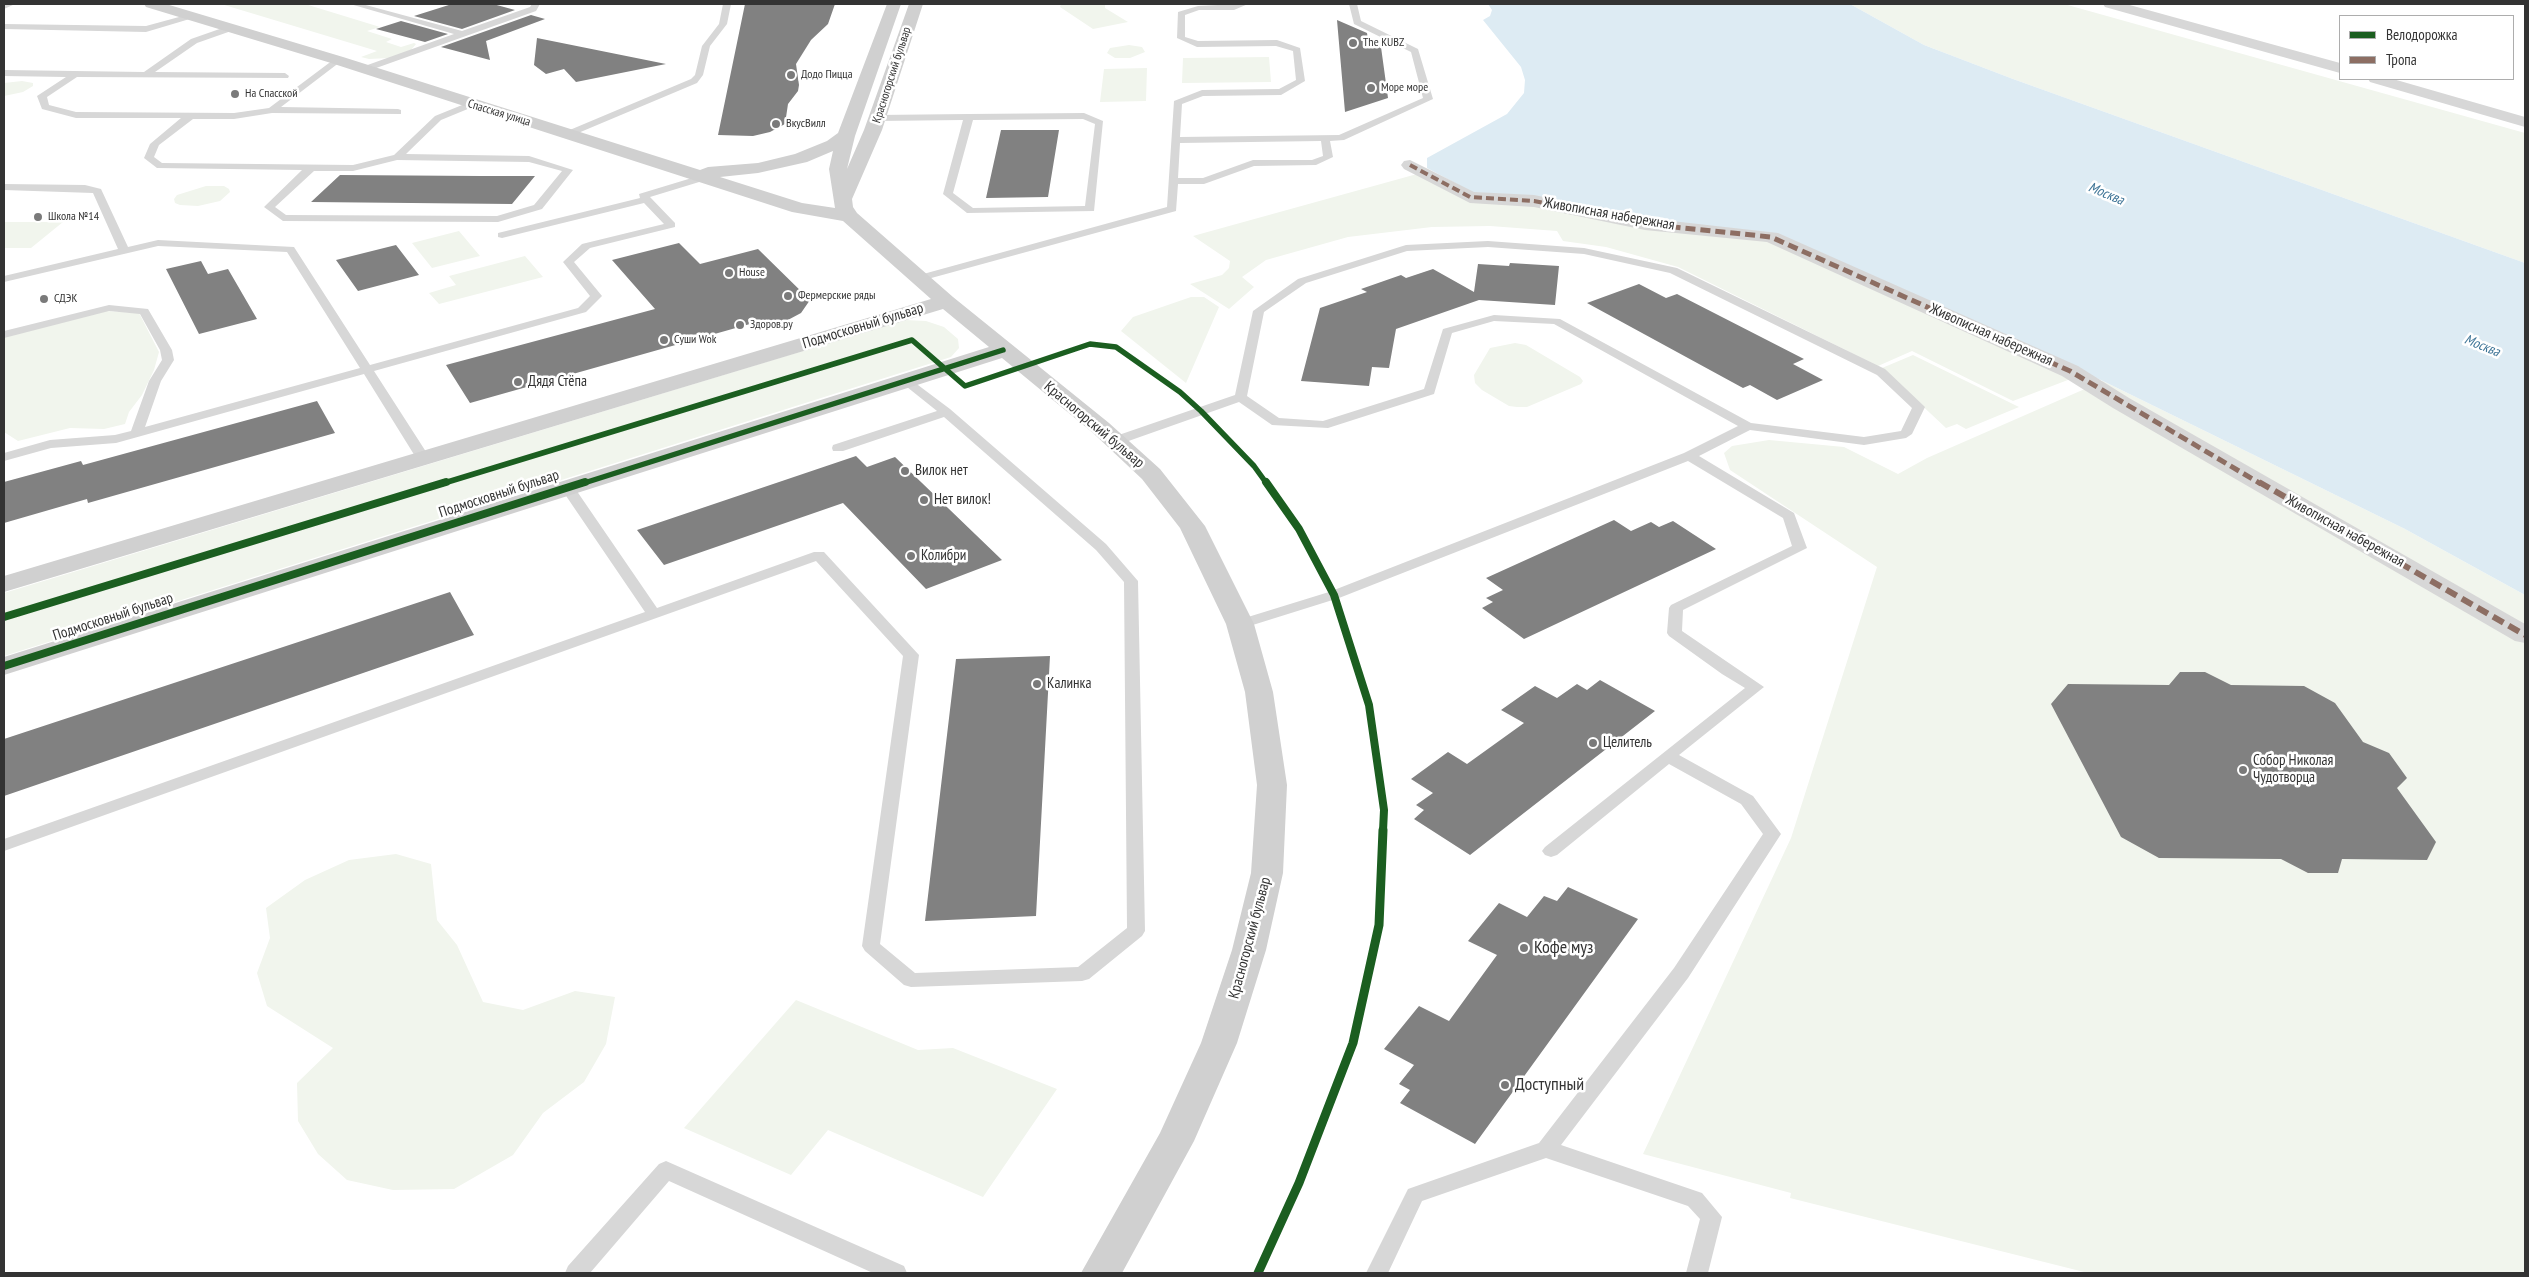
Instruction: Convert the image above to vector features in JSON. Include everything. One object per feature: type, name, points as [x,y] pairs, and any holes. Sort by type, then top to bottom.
[{"type":"street","name":"Спасская улица","points":[[151,4],[337,60],[799,208],[846,208]]},
{"type":"street","name":"Красногорский бульвар","points":[[894,4],[846,136],[838,169],[846,208],[946,301],[1115,441],[1151,474],[1192,526],[1240,624],[1259,692],[1272,785],[1268,873],[1249,950],[1219,1044],[1175,1141],[1101,1273]]},
{"type":"street","name":"Красногорский бульвар","points":[[846,208],[916,4]]},
{"type":"street","points":[[2110,4],[2339,68]]},
{"type":"street","points":[[2379,80],[2525,122]]},
{"type":"street","points":[[679,169],[728,172],[758,168],[818,152],[846,136]]},
{"type":"street","name":"Живописная набережная","points":[[1410,165],[1470,197],[1534,200],[1645,224],[1772,237],[2070,371],[2130,408],[2525,635]]},
{"type":"street","name":"Подмосковный бульвар","points":[[4,584],[946,301]]},
{"type":"street","name":"Подмосковный бульвар","points":[[4,666],[1003,350]]},
{"type":"lane","points":[[4,7],[11,4]]},
{"type":"lane","points":[[354,4],[462,34]]},
{"type":"lane","points":[[365,69],[534,9],[536,4]]},
{"type":"lane","points":[[568,134],[694,81],[699,75],[706,46],[723,24],[727,4]]},
{"type":"lane","points":[[920,278],[1172,209],[1177,103],[1202,93],[1281,92],[1301,81],[1297,50],[1277,43],[1197,44],[1181,38],[1181,14],[1198,8],[1234,8],[1244,4]]},
{"type":"lane","points":[[1176,140],[1342,138],[1428,99],[1415,51],[1357,22],[1353,4]]},
{"type":"lane","points":[[4,28],[146,29],[190,16]]},
{"type":"lane","points":[[146,74],[194,41],[231,28]]},
{"type":"lane","points":[[272,110],[337,60]]},
{"type":"lane","points":[[4,72],[285,76]]},
{"type":"lane","points":[[77,73],[42,96],[45,106],[76,115],[234,116],[272,110],[398,112]]},
{"type":"lane","points":[[397,157],[438,118],[472,104]]},
{"type":"lane","points":[[190,116],[155,144],[149,158],[160,166],[312,167],[353,168],[397,157],[529,158],[568,170],[538,207],[498,219],[283,218],[270,207],[312,167]]},
{"type":"lane","points":[[877,118],[969,117],[1084,116],[1100,122],[1090,209],[971,211],[948,194],[969,117]]},
{"type":"lane","points":[[1173,181],[1204,180],[1254,163],[1313,163],[1328,157],[1325,138]]},
{"type":"lane","points":[[4,457],[50,444],[116,439],[136,434],[582,310],[596,296],[568,262],[586,246],[670,225],[643,196],[705,177]]},
{"type":"lane","points":[[4,187],[85,188],[97,191],[124,251]]},
{"type":"lane","points":[[502,234],[646,200]]},
{"type":"lane","points":[[4,279],[158,243],[290,249],[365,370],[423,458]]},
{"type":"lane","points":[[1488,244],[1584,251],[1673,270],[1881,372],[1919,408],[1906,434],[1864,441],[1748,426],[1556,322],[1494,318],[1447,331],[1430,391],[1324,425],[1276,422],[1241,397],[1259,311],[1302,281],[1406,248],[1488,244]]},
{"type":"lane","points":[[4,334],[109,308],[144,311],[166,350],[168,360],[155,381],[136,434]]},
{"type":"lane","points":[[4,845],[818,555],[911,655],[871,946],[911,980],[1082,974],[1136,931],[1131,581],[1100,546],[946,412],[906,380]]},
{"type":"lane","points":[[1115,441],[1241,397]]},
{"type":"lane","points":[[838,448],[946,412]]},
{"type":"lane","points":[[1240,624],[1334,595],[1689,456],[1748,426]]},
{"type":"lane","points":[[1551,852],[1756,687],[1727,670],[1674,633],[1676,608],[1800,548],[1789,516],[1689,456]]},
{"type":"lane","points":[[567,488],[654,614]]},
{"type":"lane","points":[[1376,1273],[1415,1195],[1546,1149],[1681,973],[1772,834],[1747,800],[1668,756]]},
{"type":"lane","points":[[1546,1149],[1695,1199],[1711,1217],[1697,1273]]},
{"type":"lane","points":[[576,1273],[666,1170],[896,1273]]},
{"type":"shaded area","points":[[221,4],[305,4],[380,27],[367,31],[392,39],[386,42],[401,47],[416,44],[411,50],[389,58],[369,59],[361,57],[377,51]]},
{"type":"shaded area","points":[[1061,4],[1105,4],[1105,8],[1128,22],[1093,29],[1060,7]]},
{"type":"shaded area","points":[[1850,4],[2064,4],[2525,133],[2525,263],[2013,79],[1924,45]]},
{"type":"shaded area","points":[[1129,45],[1142,47],[1145,52],[1130,58],[1115,58],[1107,53],[1110,48]]},
{"type":"shaded area","points":[[1269,57],[1271,82],[1182,83],[1183,58]]},
{"type":"shaded area","points":[[1147,68],[1146,101],[1100,102],[1104,69]]},
{"type":"shaded area","points":[[22,81],[33,83],[33,86],[23,92],[4,96],[4,83]]},
{"type":"shaded area","points":[[1417,174],[1534,203],[1771,239],[2073,378],[2013,401],[1912,351],[1878,366],[1678,267],[1606,247],[1563,241],[1557,231],[1490,226],[1432,227],[1348,237],[1266,260],[1242,277],[1254,287],[1229,309],[1190,284],[1222,275],[1229,268],[1230,261],[1193,236]]},
{"type":"shaded area","points":[[206,186],[224,186],[230,192],[220,201],[198,206],[175,203],[174,199],[177,195]]},
{"type":"shaded area","points":[[4,222],[63,222],[31,248],[4,248]]},
{"type":"shaded area","points":[[459,231],[480,256],[432,268],[412,243]]},
{"type":"shaded area","points":[[525,256],[543,277],[439,304],[429,293],[456,285],[449,276]]},
{"type":"shaded area","points":[[1191,297],[1204,297],[1219,307],[1186,383],[1121,331],[1133,317]]},
{"type":"shaded area","points":[[106,311],[139,313],[159,352],[154,370],[142,395],[129,412],[125,424],[104,429],[70,428],[18,441],[4,432],[4,336]]},
{"type":"shaded area","points":[[905,320],[926,321],[944,327],[958,339],[959,348],[951,357],[4,656],[4,593]]},
{"type":"shaded area","points":[[1515,343],[1526,345],[1580,377],[1583,381],[1581,384],[1527,407],[1509,406],[1482,390],[1475,383],[1474,375],[1490,348]]},
{"type":"shaded area","points":[[1913,355],[2019,407],[1966,429],[1957,424],[1946,428],[1882,368]]},
{"type":"shaded area","points":[[2103,381],[2405,529],[2525,595],[2525,1273],[2088,1273],[1790,1198],[1791,1193],[1643,1154],[1791,838],[1877,567],[1730,470],[1724,453],[1732,446],[1769,440],[1844,447],[1898,474],[1927,458]]},
{"type":"shaded area","points":[[396,854],[431,864],[437,920],[457,945],[483,1002],[523,1010],[575,991],[615,997],[606,1044],[584,1082],[543,1113],[513,1155],[454,1189],[393,1190],[347,1180],[318,1154],[298,1121],[297,1083],[333,1048],[267,1006],[257,973],[270,938],[266,908],[305,880],[349,860]]},
{"type":"shaded area","points":[[796,1000],[918,1050],[953,1048],[1057,1089],[983,1197],[828,1130],[791,1175],[684,1128]]},
{"type":"water","name":"Москва","points":[[1488,4],[1850,4],[1924,45],[2013,79],[2525,263],[2525,595],[2405,529],[2103,381],[1773,233],[1646,219],[1476,194],[1427,168],[1427,158],[1507,114],[1524,93],[1525,80],[1521,67],[1483,20],[1490,16],[1492,10]]},
{"type":"building","points":[[452,4],[493,4],[515,10],[462,29],[414,16]]},
{"type":"building","points":[[745,4],[835,4],[828,24],[811,40],[796,64],[798,91],[788,104],[785,124],[770,132],[753,136],[718,135]]},
{"type":"building","points":[[531,15],[545,19],[486,41],[490,60],[441,47]]},
{"type":"building","points":[[1337,20],[1367,33],[1369,47],[1381,47],[1388,98],[1345,112]]},
{"type":"building","points":[[401,21],[448,34],[425,42],[376,29]]},
{"type":"building","points":[[537,38],[666,64],[576,82],[564,69],[546,74],[534,65]]},
{"type":"building","points":[[1001,130],[1059,130],[1048,197],[986,198]]},
{"type":"building","points":[[340,175],[535,176],[512,204],[311,202]]},
{"type":"building","points":[[679,243],[700,264],[758,249],[810,300],[801,313],[786,321],[757,322],[470,403],[446,365],[655,309],[612,260]]},
{"type":"building","points":[[396,245],[419,275],[358,291],[336,260]]},
{"type":"building","points":[[201,261],[208,274],[228,269],[257,319],[199,334],[166,269]]},
{"type":"building","points":[[1510,263],[1559,266],[1555,305],[1479,300],[1396,329],[1389,368],[1372,367],[1369,386],[1301,381],[1320,308],[1367,292],[1361,289],[1401,275],[1406,278],[1433,269],[1474,292],[1478,264],[1509,266]]},
{"type":"building","points":[[1639,284],[1666,298],[1677,294],[1804,359],[1793,364],[1823,380],[1777,400],[1750,385],[1743,388],[1587,303]]},
{"type":"building","points":[[317,401],[335,433],[88,503],[87,499],[4,523],[4,482],[81,461],[83,465]]},
{"type":"building","points":[[856,456],[867,467],[895,457],[1002,560],[926,589],[843,503],[664,565],[637,530]]},
{"type":"building","points":[[1614,520],[1631,531],[1651,522],[1659,527],[1673,521],[1716,549],[1524,639],[1482,608],[1493,602],[1486,598],[1503,590],[1486,578]]},
{"type":"building","points":[[450,592],[474,635],[4,796],[4,739]]},
{"type":"building","points":[[1050,656],[1036,916],[925,921],[956,659]]},
{"type":"building","name":"Собор Николая Чудотворца","points":[[2180,672],[2205,672],[2231,685],[2304,686],[2335,703],[2363,742],[2389,753],[2407,778],[2397,788],[2436,842],[2427,860],[2342,859],[2338,873],[2308,873],[2281,859],[2159,858],[2121,837],[2051,704],[2068,684],[2169,685]]},
{"type":"building","points":[[1600,680],[1655,711],[1470,855],[1414,819],[1424,810],[1416,805],[1433,793],[1411,779],[1448,752],[1467,764],[1524,723],[1501,710],[1535,686],[1557,698],[1577,684],[1587,690]]},
{"type":"building","points":[[1568,887],[1638,919],[1475,1144],[1400,1103],[1410,1090],[1399,1084],[1414,1065],[1384,1049],[1419,1006],[1449,1021],[1497,955],[1468,941],[1499,903],[1527,917],[1544,896],[1557,901]]},
{"type":"marked path","points":[[1410,165],[1470,197],[1534,201],[1645,224],[1771,237],[2070,371],[2121,403],[2525,635]]},
{"type":"cycle path","points":[[4,617],[912,340],[965,386],[1090,344],[1116,347],[1180,392],[1201,411],[1254,466],[1299,529],[1334,595],[1369,705],[1384,810],[1379,925],[1353,1043],[1299,1183],[1258,1273]]},
{"type":"cycle path","points":[[4,666],[1003,350]]},
{"type":"place","name":"The KUBZ","points":[[1353,43]]},
{"type":"place","name":"Додо Пицца","points":[[791,75]]},
{"type":"place","name":"Море море","points":[[1371,88]]},
{"type":"place","name":"На Спасской","points":[[235,94]]},
{"type":"place","name":"ВкусВилл","points":[[776,124]]},
{"type":"place","name":"Школа №14","points":[[38,217]]},
{"type":"place","name":"House","points":[[729,273]]},
{"type":"place","name":"Фермерские ряды","points":[[788,296]]},
{"type":"place","name":"СДЭК","points":[[44,299]]},
{"type":"place","name":"Здоров.ру","points":[[740,325]]},
{"type":"place","name":"Суши Wok","points":[[664,340]]},
{"type":"place","name":"Дядя Стёпа","points":[[518,382]]},
{"type":"place","name":"Вилок нет","points":[[905,471]]},
{"type":"place","name":"Нет вилок!","points":[[924,500]]},
{"type":"place","name":"Колибри","points":[[911,556]]},
{"type":"place","name":"Калинка","points":[[1037,684]]},
{"type":"place","name":"Целитель","points":[[1593,743]]},
{"type":"place","name":"Собор Николая Чудотворца","points":[[2243,770]]},
{"type":"place","name":"Кофе муз","points":[[1524,948]]},
{"type":"place","name":"Доступный","points":[[1505,1085]]}]
